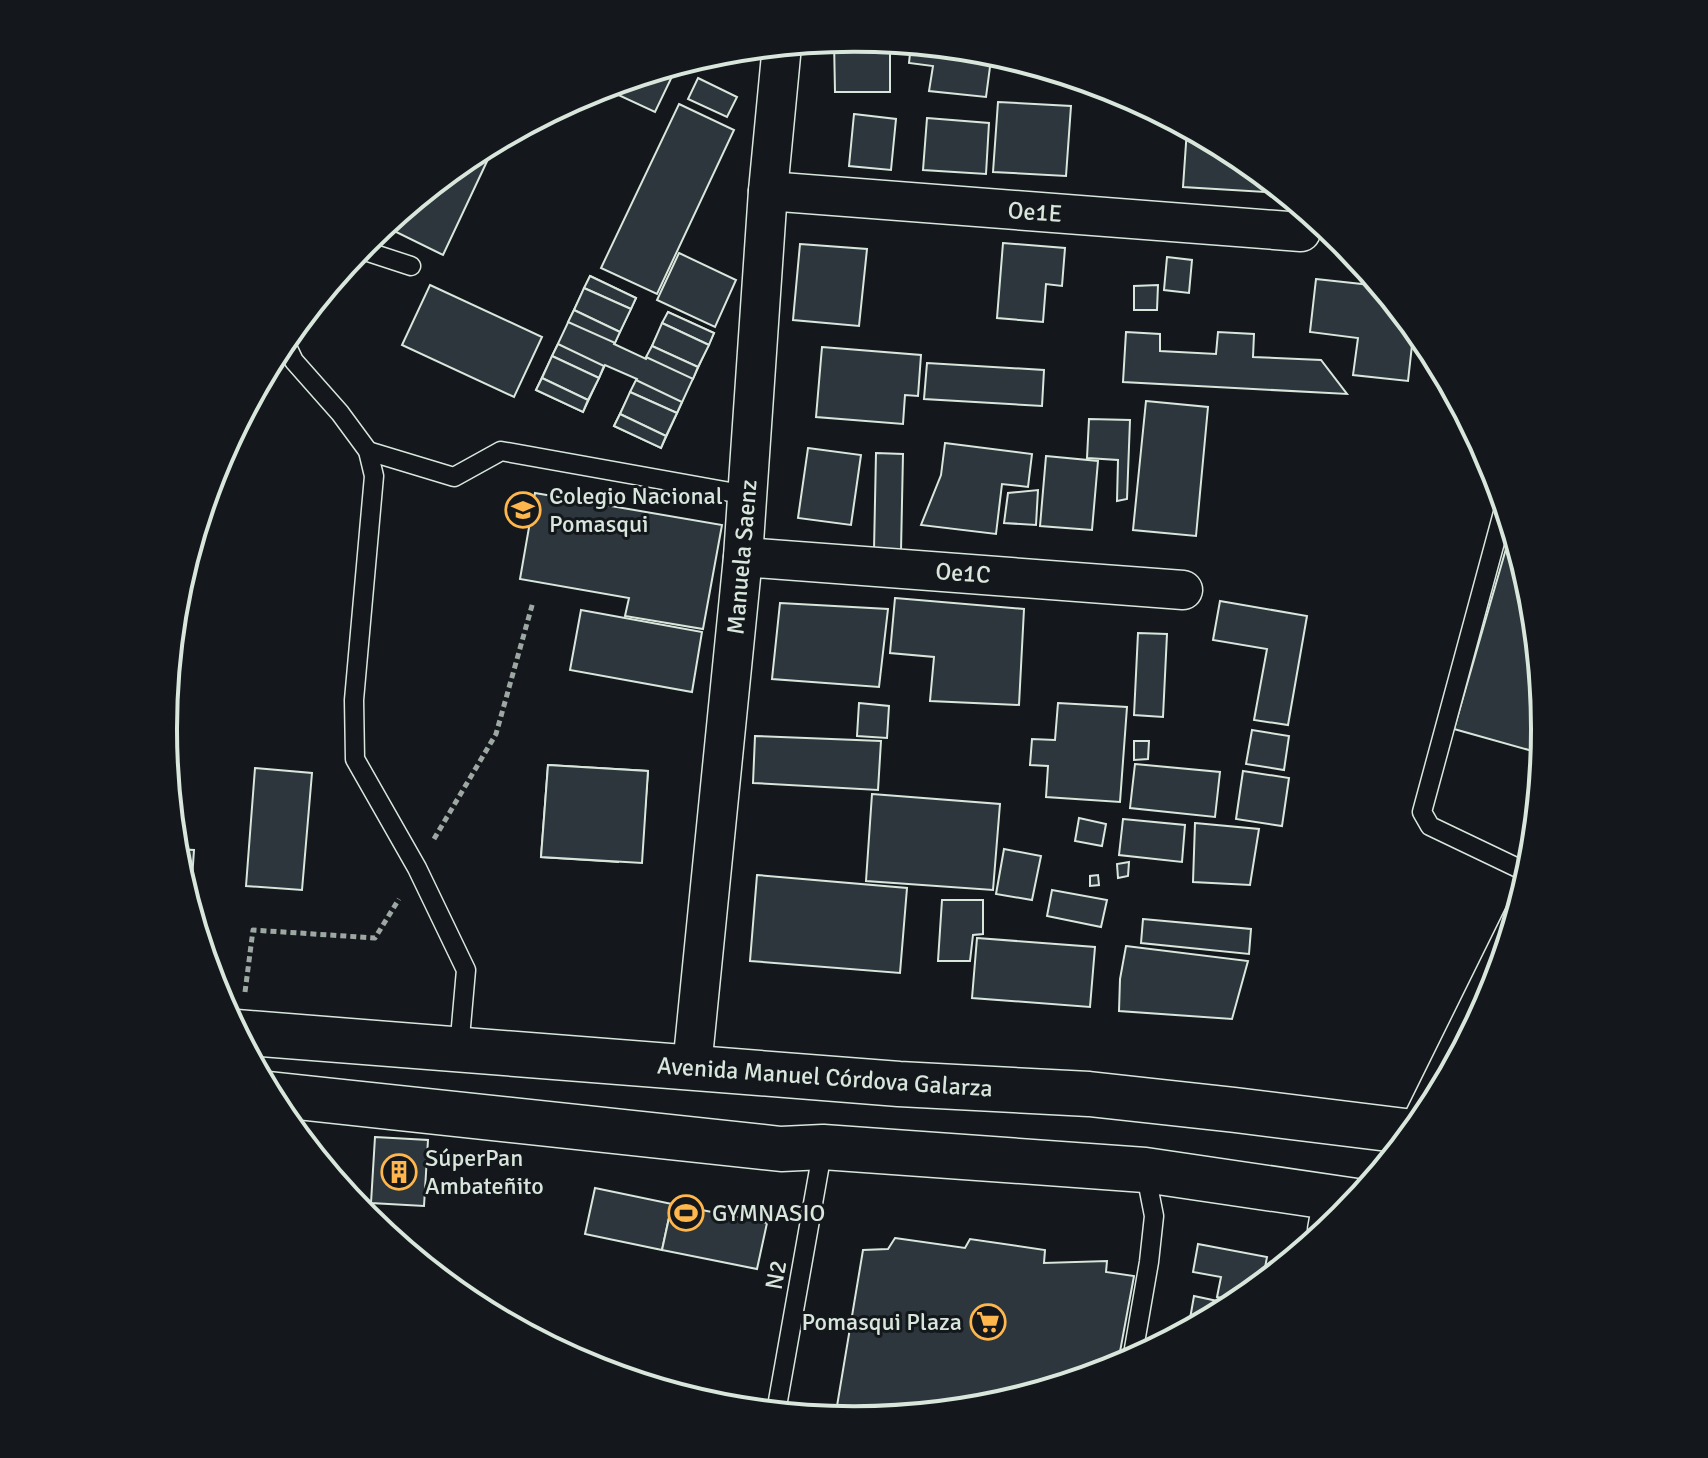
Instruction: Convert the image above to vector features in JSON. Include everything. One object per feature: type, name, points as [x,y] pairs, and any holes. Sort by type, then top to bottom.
[{"type":"main road","name":"Avenida Manuel Córdova Galarza","points":[[250,1033],[899,1084],[1089,1094],[1399,1130]]},
{"type":"main road","points":[[285,1096],[781,1149],[823,1147],[1145,1170],[1332,1209]]},
{"type":"street","name":"Manuela Saenz","points":[[692,1067],[743,557],[768,191],[781,56]]},
{"type":"street","name":"Oe1E","points":[[768,191],[1301,232]]},
{"type":"street","name":"Oe1C","points":[[743,557],[1183,590]]},
{"type":"lane","points":[[372,253],[411,266]]},
{"type":"lane","points":[[291,354],[368,451],[374,476],[354,700],[355,759],[417,868],[466,970],[459,1049]]},
{"type":"lane","points":[[368,451],[454,477],[501,451],[747,495]]},
{"type":"lane","points":[[1499,526],[1422,812],[1430,826],[1517,867]]},
{"type":"lane","points":[[1442,1065],[1481,982]]},
{"type":"lane","name":"N2","points":[[778,1401],[823,1147]]},
{"type":"lane","points":[[1135,1344],[1154,1216],[1145,1170]]},
{"type":"building","points":[[834,52],[890,53],[890,92],[835,92]]},
{"type":"building","points":[[910,54],[990,66],[986,97],[929,91],[933,66],[909,63]]},
{"type":"building","points":[[672,77],[655,112],[618,95]]},
{"type":"building","points":[[698,78],[737,97],[727,117],[688,99]]},
{"type":"building","points":[[998,102],[1071,106],[1066,176],[993,172]]},
{"type":"building","points":[[679,104],[734,130],[657,294],[601,268]]},
{"type":"building","points":[[854,114],[896,119],[891,170],[849,166]]},
{"type":"building","points":[[927,118],[989,123],[986,174],[923,170]]},
{"type":"building","points":[[1186,140],[1265,191],[1265,192],[1183,187]]},
{"type":"building","points":[[487,160],[443,255],[395,232],[442,192]]},
{"type":"building","points":[[1003,243],[1065,248],[1062,286],[1046,284],[1043,322],[997,318]]},
{"type":"building","points":[[800,244],[867,249],[859,326],[793,320]]},
{"type":"building","points":[[679,253],[736,280],[715,327],[657,300]]},
{"type":"building","points":[[1167,257],[1192,260],[1189,293],[1164,290]]},
{"type":"building","points":[[590,276],[636,298],[614,344],[646,359],[668,312],[714,333],[661,448],[614,426],[637,379],[605,365],[583,412],[536,390]]},
{"type":"building","points":[[590,276],[636,298],[631,309],[584,288]]},
{"type":"building","points":[[1316,279],[1364,284],[1412,346],[1408,381],[1353,375],[1358,338],[1310,332]]},
{"type":"building","points":[[430,285],[542,337],[514,397],[402,345]]},
{"type":"building","points":[[1158,285],[1157,310],[1134,310],[1134,286]]},
{"type":"building","points":[[584,288],[631,309],[620,332],[574,310]]},
{"type":"building","points":[[574,310],[620,332],[615,343],[568,322]]},
{"type":"building","points":[[668,312],[714,333],[709,345],[662,323]]},
{"type":"building","points":[[662,323],[709,345],[698,367],[652,346]]},
{"type":"building","points":[[1126,332],[1160,334],[1160,351],[1216,354],[1218,332],[1254,334],[1253,357],[1321,360],[1347,394],[1123,382]]},
{"type":"building","points":[[558,344],[604,366],[599,378],[552,356]]},
{"type":"building","points":[[652,346],[698,367],[693,379],[646,357]]},
{"type":"building","points":[[822,347],[921,355],[918,396],[905,395],[903,424],[816,417]]},
{"type":"building","points":[[552,356],[599,378],[588,400],[542,378]]},
{"type":"building","points":[[927,363],[1044,370],[1042,406],[924,399]]},
{"type":"building","points":[[542,378],[588,400],[583,412],[536,390]]},
{"type":"building","points":[[636,380],[682,402],[677,413],[630,392]]},
{"type":"building","points":[[630,392],[677,413],[666,436],[620,414]]},
{"type":"building","points":[[1146,401],[1208,407],[1196,536],[1133,530]]},
{"type":"building","points":[[620,414],[666,436],[661,448],[614,426]]},
{"type":"building","points":[[1089,419],[1130,420],[1127,499],[1117,501],[1118,460],[1087,458]]},
{"type":"building","points":[[945,443],[1032,454],[1028,487],[1002,484],[996,534],[921,525],[941,475]]},
{"type":"building","points":[[808,448],[861,455],[851,525],[798,518]]},
{"type":"building","points":[[876,453],[903,454],[901,551],[874,550]]},
{"type":"building","points":[[1046,456],[1098,461],[1092,530],[1040,526]]},
{"type":"building","points":[[1038,490],[1036,525],[1004,523],[1008,493]]},
{"type":"building","points":[[535,493],[722,525],[703,629],[625,616],[629,598],[520,579]]},
{"type":"building","points":[[1506,548],[1525,641],[1530,685],[1531,750],[1454,729]]},
{"type":"building","points":[[895,598],[1024,609],[1019,705],[930,701],[934,657],[890,653]]},
{"type":"building","points":[[1220,601],[1307,616],[1288,725],[1254,720],[1267,649],[1213,640]]},
{"type":"building","points":[[780,603],[888,609],[879,687],[772,679]]},
{"type":"building","points":[[581,610],[702,632],[692,692],[570,670]]},
{"type":"building","points":[[1138,633],[1167,634],[1163,717],[1134,715]]},
{"type":"building","points":[[859,703],[889,706],[887,738],[857,736]]},
{"type":"building","points":[[1058,703],[1127,707],[1120,802],[1046,797],[1048,766],[1030,765],[1032,739],[1055,740]]},
{"type":"building","points":[[1252,730],[1289,736],[1284,770],[1246,764]]},
{"type":"building","points":[[755,736],[881,741],[878,790],[753,783]]},
{"type":"building","points":[[1134,741],[1149,741],[1148,759],[1134,760]]},
{"type":"building","points":[[1135,764],[1220,772],[1215,817],[1130,808]]},
{"type":"building","points":[[548,765],[648,771],[643,835],[621,834],[618,862],[541,857]]},
{"type":"building","points":[[548,765],[648,771],[642,863],[541,857]]},
{"type":"building","points":[[255,768],[312,773],[302,890],[246,886]]},
{"type":"building","points":[[1243,771],[1289,778],[1282,826],[1236,819]]},
{"type":"building","points":[[872,794],[1000,804],[993,890],[866,881]]},
{"type":"building","points":[[1079,818],[1106,824],[1102,846],[1075,841]]},
{"type":"building","points":[[1123,819],[1185,825],[1182,862],[1119,855]]},
{"type":"building","points":[[1195,823],[1259,829],[1250,885],[1193,882]]},
{"type":"building","points":[[1004,849],[1041,856],[1032,900],[996,894]]},
{"type":"building","points":[[188,850],[194,850],[192,872]]},
{"type":"building","points":[[1129,862],[1128,876],[1118,878],[1117,864]]},
{"type":"building","points":[[757,875],[907,888],[900,973],[750,961]]},
{"type":"building","points":[[1098,875],[1099,885],[1090,886],[1090,876]]},
{"type":"building","points":[[1052,890],[1107,900],[1101,927],[1047,916]]},
{"type":"building","points":[[942,900],[983,900],[983,934],[973,935],[970,961],[938,961]]},
{"type":"building","points":[[1143,919],[1251,929],[1249,954],[1141,943]]},
{"type":"building","points":[[977,938],[1095,947],[1090,1007],[972,998]]},
{"type":"building","points":[[1126,946],[1248,961],[1232,1019],[1119,1011],[1120,979]]},
{"type":"building","name":"SúperPan Ambateñito","points":[[375,1137],[428,1140],[424,1206],[371,1203]]},
{"type":"building","points":[[595,1188],[672,1204],[662,1250],[585,1234]]},
{"type":"building","points":[[672,1204],[767,1223],[757,1269],[662,1250]]},
{"type":"building","name":"Pomasqui Plaza","points":[[895,1238],[965,1248],[970,1239],[1045,1250],[1044,1263],[1107,1261],[1106,1272],[1134,1276],[1120,1351],[1072,1370],[986,1393],[898,1405],[837,1406],[863,1250],[888,1249]]},
{"type":"building","points":[[1198,1244],[1267,1257],[1265,1267],[1220,1298],[1217,1297],[1221,1277],[1193,1272]]},
{"type":"building","points":[[1194,1296],[1216,1301],[1192,1315]]},
{"type":"place","name":"Colegio Nacional Pomasqui","points":[[523,510]]},
{"type":"place","name":"SúperPan Ambateñito","points":[[399,1172]]},
{"type":"place","name":"GYMNASIO","points":[[686,1213]]},
{"type":"place","name":"Pomasqui Plaza","points":[[988,1322]]}]
